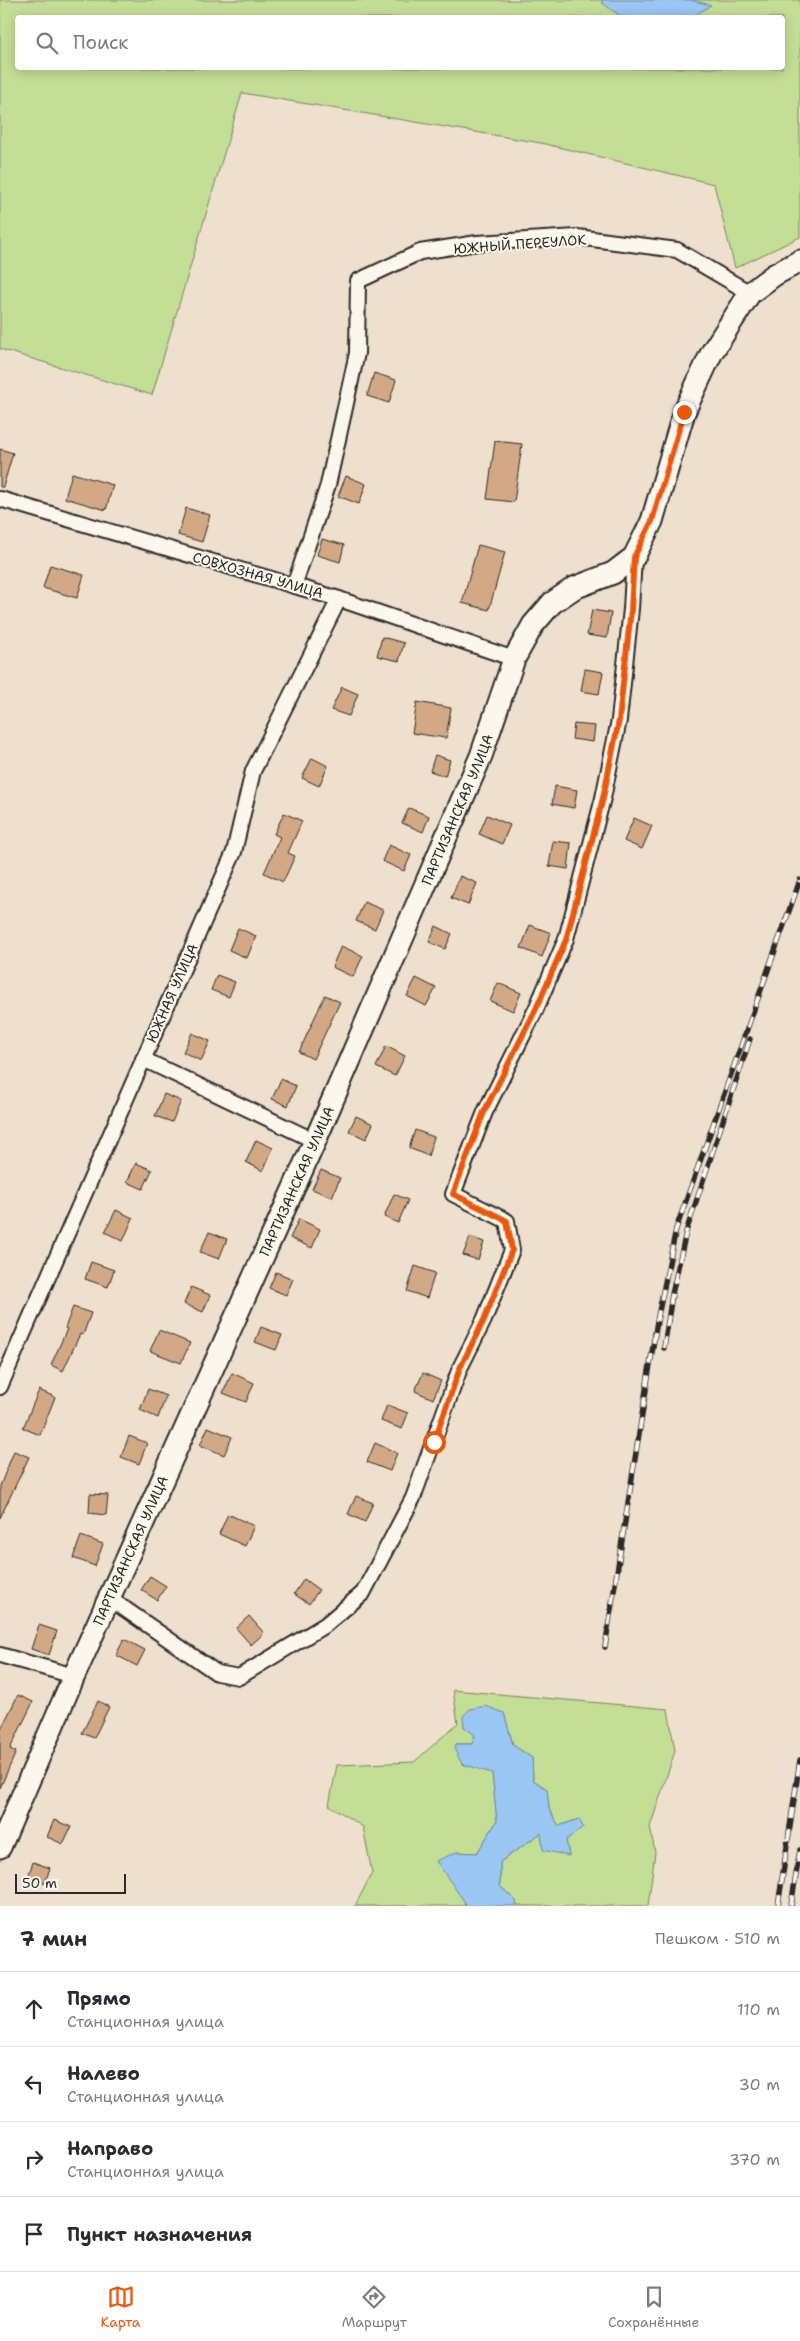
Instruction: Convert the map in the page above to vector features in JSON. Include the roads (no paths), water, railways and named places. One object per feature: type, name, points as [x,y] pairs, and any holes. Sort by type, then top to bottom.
[{"type":"main road","points":[[634,557],[652,521],[684,412],[712,352],[750,293],[774,275],[800,261]]},
{"type":"main road","name":"ПАРТИЗАНСКАЯ УЛИЦА","points":[[0,1847],[74,1676],[315,1141],[481,756],[514,659],[533,625],[552,603],[574,588],[613,573],[634,557]]},
{"type":"street","name":"ЮЖНЫЙ ПЕРЕУЛОК","points":[[294,586],[328,485],[357,353],[358,281],[420,252],[477,243],[577,237],[677,250],[750,293]]},
{"type":"street","name":"СОВХОЗНАЯ УЛИЦА","points":[[0,499],[339,599],[514,659]]},
{"type":"street","points":[[109,1598],[218,1673],[239,1677],[325,1625],[363,1593],[413,1498],[460,1368],[484,1320],[512,1250],[507,1221],[453,1194],[484,1112],[536,1009],[566,940],[603,798],[619,720],[631,610],[634,557]]},
{"type":"street","name":"ЮЖНАЯ УЛИЦА","points":[[0,1387],[234,852],[253,771],[339,599]]},
{"type":"street","points":[[143,1059],[315,1141]]},
{"type":"street","points":[[0,1655],[74,1676]]},
{"type":"water","points":[[602,0],[690,0],[711,5],[696,15],[619,15],[602,3]]},
{"type":"water","points":[[486,1706],[504,1713],[513,1745],[532,1758],[533,1780],[547,1789],[549,1809],[559,1826],[579,1819],[583,1827],[566,1840],[569,1856],[543,1850],[541,1833],[500,1862],[500,1886],[516,1901],[517,1906],[465,1906],[466,1904],[436,1861],[457,1852],[477,1853],[497,1821],[492,1773],[462,1764],[455,1750],[456,1744],[472,1744],[475,1735],[464,1727],[463,1716],[470,1709]]},
{"type":"railway","points":[[605,1647],[657,1321],[676,1229],[800,880]]},
{"type":"railway","points":[[664,1348],[672,1294],[686,1232],[750,1039]]},
{"type":"railway","points":[[778,1906],[800,1760]]},
{"type":"railway","points":[[791,1906],[800,1850]]}]
